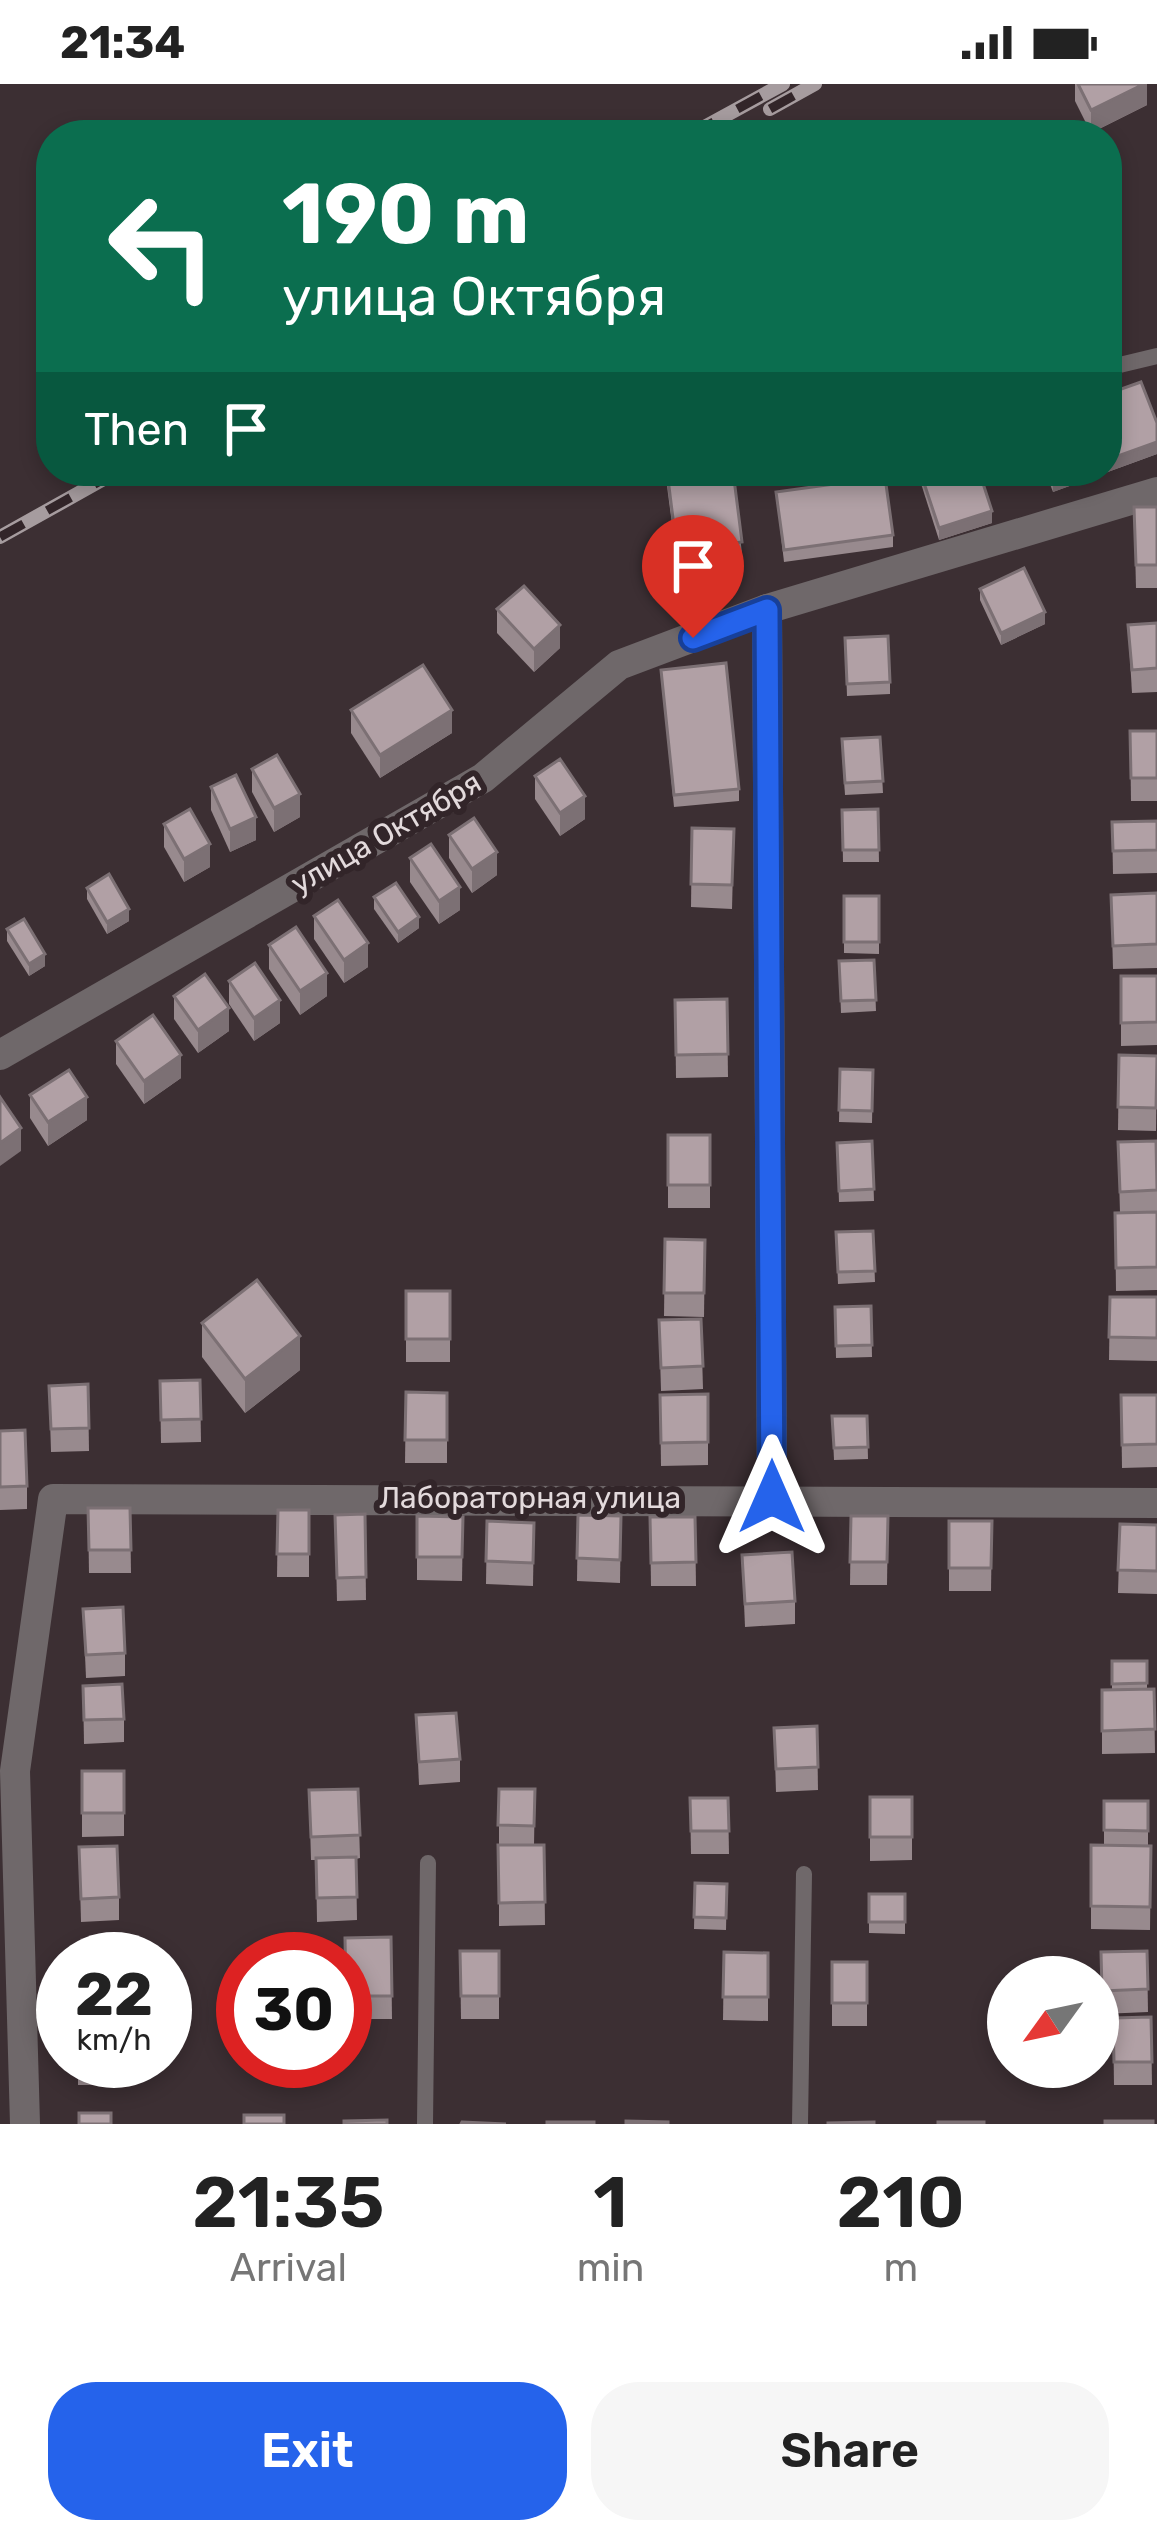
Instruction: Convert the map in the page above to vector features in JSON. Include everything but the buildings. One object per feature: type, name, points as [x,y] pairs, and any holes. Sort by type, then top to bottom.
[{"type":"street","name":"улица Октября","points":[[0,1055],[483,778],[619,665],[767,610],[1157,492]]},
{"type":"street","points":[[767,610],[772,1497]]},
{"type":"street","name":"Лабораторная улица","points":[[25,2124],[15,1771],[53,1499],[772,1497],[1157,1502]]},
{"type":"lane","points":[[1122,364],[1157,356]]},
{"type":"lane","points":[[425,2124],[428,1863]]},
{"type":"lane","points":[[800,2124],[804,1874]]},
{"type":"railway","points":[[717,120],[783,84]]},
{"type":"railway","points":[[770,109],[815,84]]},
{"type":"railway","points":[[0,537],[91,486]]},
{"type":"route","points":[[693,638],[767,610],[772,1497]]}]
